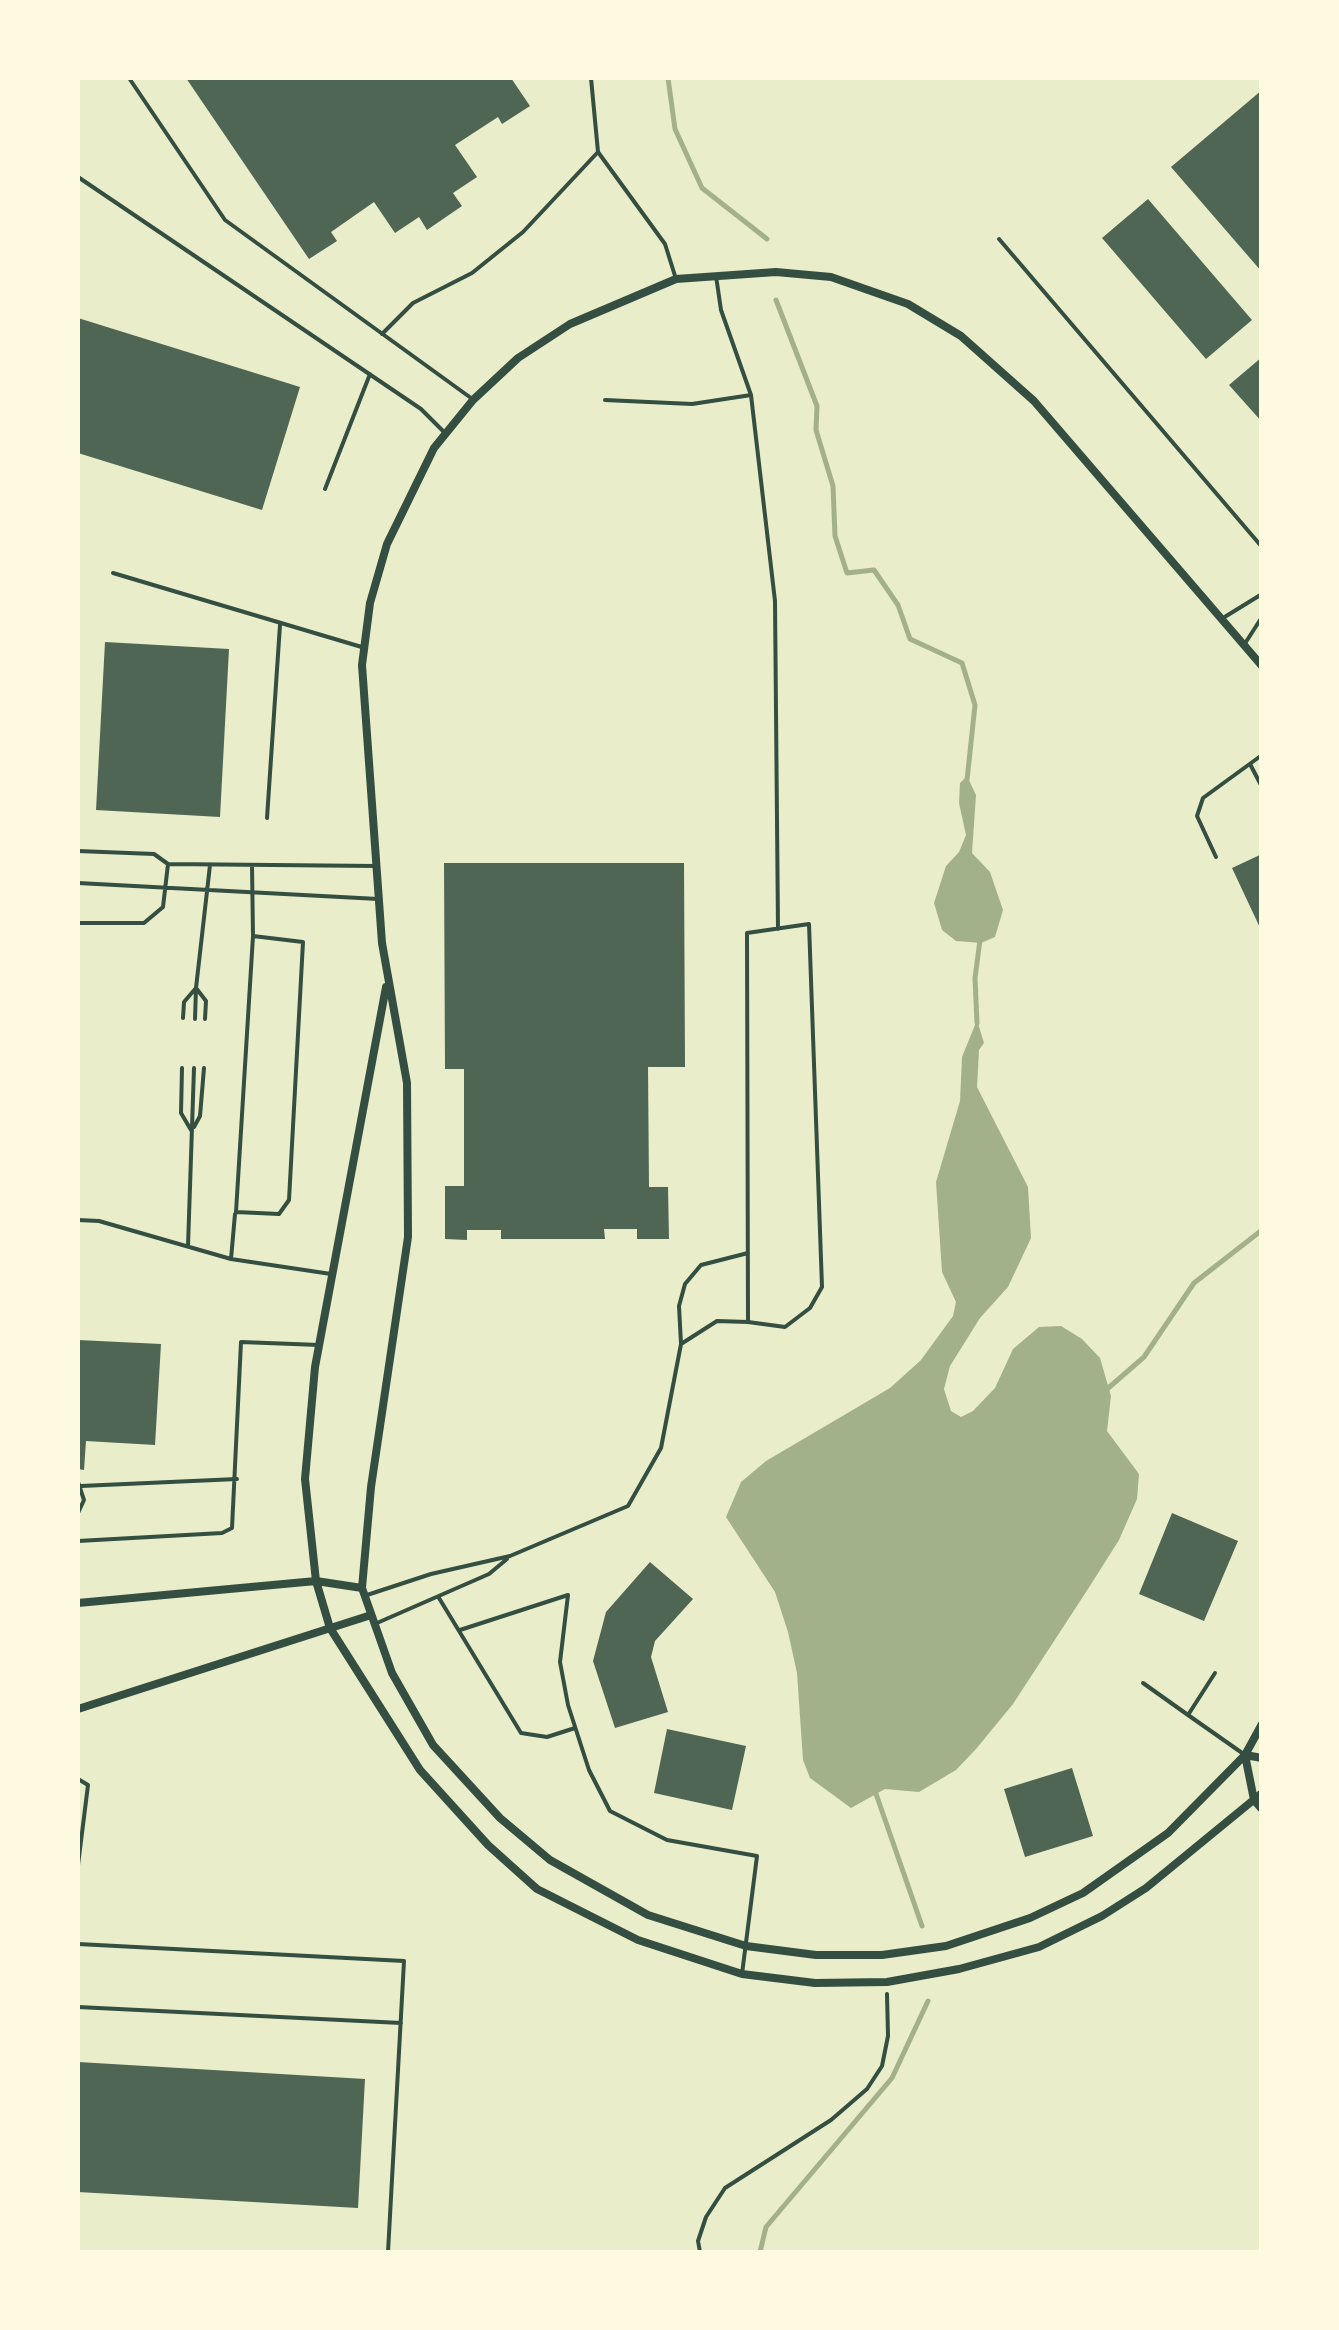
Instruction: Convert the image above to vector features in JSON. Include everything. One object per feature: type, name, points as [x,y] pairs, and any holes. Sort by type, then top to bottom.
[{"type":"street","points":[[1262,666],[1034,402],[961,336],[908,304],[832,277],[776,272],[716,276],[676,279],[570,324],[518,358],[473,400],[446,434],[386,544],[370,604],[364,648],[363,727],[387,982],[407,1083],[408,1237],[371,1487],[363,1592],[392,1673],[433,1746],[500,1818],[550,1860],[648,1915],[746,1946],[816,1955],[882,1955],[946,1946],[1030,1918],[1127,1866],[1168,1834],[1245,1755],[1262,1724]]},
{"type":"street","points":[[387,982],[319,1346],[305,1479],[316,1581],[330,1628],[420,1770],[488,1844],[537,1889],[638,1940],[742,1974],[815,1983],[887,1982],[958,1970],[1039,1947],[1146,1888],[1258,1796]]},
{"type":"street","points":[[78,1603],[316,1581],[363,1592]]},
{"type":"street","points":[[78,1709],[330,1628],[370,1620]]},
{"type":"street","points":[[1245,1755],[1262,1758]]},
{"type":"street","points":[[1245,1755],[1262,1809]]},
{"type":"lane","points":[[129,78],[225,220],[473,400]]},
{"type":"lane","points":[[591,78],[598,152],[666,244],[676,279]]},
{"type":"lane","points":[[382,335],[412,303],[472,273],[523,232],[598,152]]},
{"type":"lane","points":[[78,177],[370,374],[420,409],[446,434]]},
{"type":"lane","points":[[1000,239],[1262,547]]},
{"type":"lane","points":[[716,276],[721,310],[751,394],[775,602],[778,929]]},
{"type":"lane","points":[[325,489],[370,374]]},
{"type":"lane","points":[[604,400],[692,404],[751,394]]},
{"type":"lane","points":[[112,573],[364,648]]},
{"type":"lane","points":[[1222,620],[1262,594]]},
{"type":"lane","points":[[1244,645],[1262,617]]},
{"type":"lane","points":[[267,818],[280,624]]},
{"type":"lane","points":[[1216,858],[1197,816],[1204,798],[1262,755]]},
{"type":"lane","points":[[1250,764],[1262,788]]},
{"type":"lane","points":[[78,851],[154,854],[168,864],[376,866]]},
{"type":"lane","points":[[78,923],[144,923],[163,907],[168,864]]},
{"type":"lane","points":[[196,1019],[210,864]]},
{"type":"lane","points":[[231,1260],[253,936],[252,865]]},
{"type":"lane","points":[[78,882],[378,898]]},
{"type":"lane","points":[[681,1344],[717,1321],[785,1328],[810,1308],[822,1287],[809,924],[747,933],[748,1322]]},
{"type":"lane","points":[[236,1212],[279,1214],[289,1200],[302,942],[253,936]]},
{"type":"lane","points":[[183,1018],[184,1002],[196,988]]},
{"type":"lane","points":[[196,988],[206,1001],[206,1019]]},
{"type":"lane","points":[[182,1068],[182,1113],[192,1131]]},
{"type":"lane","points":[[188,1246],[194,1068]]},
{"type":"lane","points":[[192,1131],[200,1116],[204,1068]]},
{"type":"lane","points":[[78,1220],[99,1221],[231,1260],[331,1274]]},
{"type":"lane","points":[[363,1592],[510,1556],[628,1506],[662,1448],[681,1344],[679,1306],[685,1284],[701,1265],[748,1253]]},
{"type":"lane","points":[[78,1540],[222,1533],[232,1528],[241,1342],[319,1346]]},
{"type":"lane","points":[[78,1513],[84,1500],[79,1484],[237,1479]]},
{"type":"lane","points":[[370,1620],[439,1598],[489,1574],[510,1556]]},
{"type":"lane","points":[[460,1630],[568,1596],[560,1662],[576,1728],[610,1811],[667,1840],[757,1856],[742,1974]]},
{"type":"lane","points":[[439,1598],[521,1733],[547,1737],[576,1728]]},
{"type":"lane","points":[[1188,1715],[1215,1673]]},
{"type":"lane","points":[[1143,1683],[1245,1755]]},
{"type":"lane","points":[[78,1779],[88,1785],[78,1865]]},
{"type":"lane","points":[[78,1944],[404,1961],[388,2252]]},
{"type":"lane","points":[[78,2007],[400,2024]]},
{"type":"path","points":[[700,2252],[698,2241],[706,2217],[725,2188],[831,2120],[867,2089],[882,2066],[888,2036],[887,1982]]},
{"type":"shaded area","points":[[967,776],[976,795],[972,853],[990,872],[1003,910],[995,937],[981,943],[956,941],[942,930],[934,903],[946,866],[959,852],[966,835],[959,803],[960,783]]},
{"type":"shaded area","points":[[977,1020],[984,1043],[979,1050],[977,1087],[1028,1187],[1031,1238],[1008,1287],[980,1318],[950,1366],[944,1389],[951,1411],[961,1417],[973,1411],[995,1388],[1013,1349],[1039,1327],[1061,1326],[1082,1339],[1100,1358],[1111,1396],[1107,1431],[1139,1474],[1137,1499],[1119,1540],[1088,1589],[1013,1704],[976,1749],[956,1770],[919,1792],[885,1789],[851,1808],[810,1778],[803,1760],[797,1673],[788,1632],[775,1592],[726,1517],[741,1482],[766,1461],[890,1388],[921,1360],[953,1316],[956,1302],[942,1272],[936,1182],[960,1101],[962,1057]]},
{"type":"building","points":[[186,78],[511,78],[530,106],[502,124],[498,117],[455,145],[477,177],[453,193],[462,206],[427,230],[419,217],[395,233],[374,202],[331,232],[337,241],[309,259]]},
{"type":"building","points":[[1262,90],[1262,272],[1171,167]]},
{"type":"building","points":[[1148,199],[1252,320],[1206,359],[1102,238]]},
{"type":"building","points":[[78,318],[300,387],[262,510],[78,453]]},
{"type":"building","points":[[1262,357],[1262,422],[1229,385]]},
{"type":"building","points":[[105,642],[229,649],[220,817],[96,810]]},
{"type":"building","points":[[1262,854],[1262,932],[1232,868]]},
{"type":"building","points":[[444,863],[684,863],[685,1067],[648,1067],[649,1187],[668,1187],[669,1239],[637,1239],[637,1229],[604,1229],[605,1239],[501,1239],[501,1230],[467,1230],[467,1240],[445,1239],[445,1186],[464,1186],[464,1069],[445,1069]]},
{"type":"building","points":[[78,1340],[161,1344],[155,1445],[86,1441],[84,1470],[78,1469]]},
{"type":"building","points":[[1172,1513],[1238,1541],[1204,1621],[1139,1594]]},
{"type":"building","points":[[650,1562],[693,1599],[655,1641],[651,1657],[668,1712],[615,1728],[593,1661],[606,1612]]},
{"type":"building","points":[[667,1729],[746,1746],[732,1810],[654,1793]]},
{"type":"building","points":[[1072,1768],[1093,1836],[1025,1857],[1004,1789]]},
{"type":"building","points":[[78,2062],[365,2079],[358,2208],[78,2192]]},
{"type":"waterway","points":[[668,78],[675,129],[702,188],[767,239]]},
{"type":"waterway","points":[[776,300],[817,406],[816,430],[833,486],[835,536],[847,573],[874,570],[898,605],[910,639],[962,663],[975,705],[967,780]]},
{"type":"waterway","points":[[977,1023],[975,978],[980,940]]},
{"type":"waterway","points":[[1106,1390],[1144,1357],[1194,1283],[1262,1230]]},
{"type":"waterway","points":[[874,1788],[922,1926]]},
{"type":"waterway","points":[[760,2252],[766,2227],[892,2078],[928,2001]]}]
